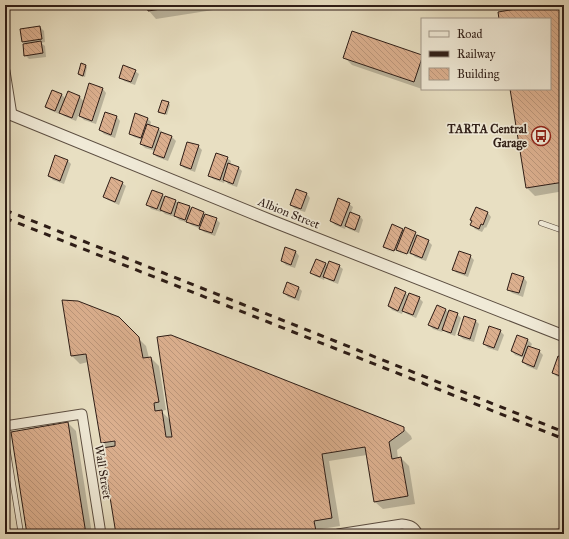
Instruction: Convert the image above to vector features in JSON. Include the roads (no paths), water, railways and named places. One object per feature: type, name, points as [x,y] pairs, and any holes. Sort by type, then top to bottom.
[{"type":"street","points":[[5,71],[9,113]]},
{"type":"street","name":"Albion Street","points":[[9,113],[272,221],[564,336]]},
{"type":"street","name":"Wall Street","points":[[5,426],[82,414],[101,534]]},
{"type":"street","points":[[338,534],[402,524],[410,525],[417,532]]},
{"type":"lane","points":[[541,223],[564,231]]},
{"type":"lane","points":[[5,434],[21,534]]},
{"type":"lane","points":[[541,534],[564,530]]},
{"type":"railway","points":[[5,210],[564,432]]},
{"type":"railway","points":[[5,218],[564,439]]},
{"type":"place","name":"TARTA Central Garage","points":[[541,136]]}]
